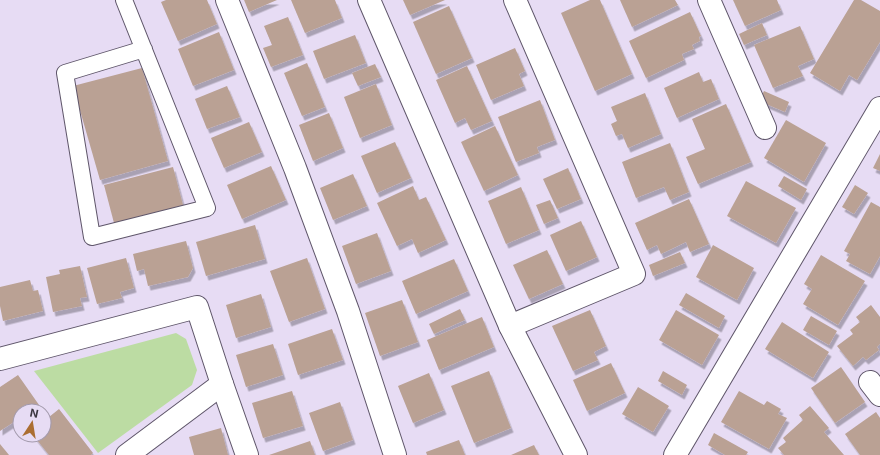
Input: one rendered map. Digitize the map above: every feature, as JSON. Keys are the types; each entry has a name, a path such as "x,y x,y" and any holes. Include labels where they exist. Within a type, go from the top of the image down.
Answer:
{"street":[{"path":"227,0 295,168 348,311 395,455"},
{"path":"369,0 510,326 576,455"},
{"path":"510,326 634,274 515,0"},
{"path":"709,0 765,128"},
{"path":"675,455 880,108"},
{"path":"0,359 197,307 247,455"},
{"path":"127,455 222,384"}],"lane":[{"path":"124,0 144,49 207,208 92,237 65,74 144,49"}],"green space":[{"path":"176,333 186,339 197,370 192,385 98,453 34,371"}],"building":[{"path":"166,0 207,0 217,24 178,41 161,2"},
{"path":"244,0 277,0 249,12"},
{"path":"291,0 335,0 342,18 305,33"},
{"path":"403,0 445,0 410,15"},
{"path":"590,0 600,0 632,74 595,91 561,13"},
{"path":"620,0 675,0 678,5 632,27"},
{"path":"733,0 777,0 781,10 745,26"},
{"path":"854,0 861,0 880,11 880,42 857,80 849,75 840,91 810,73"},
{"path":"449,6 472,58 436,74 413,22"},
{"path":"690,12 701,36 699,37 700,41 692,45 694,49 682,54 684,60 646,78 629,41"},
{"path":"288,17 303,55 271,67 263,48 272,45 264,26"},
{"path":"762,23 767,35 744,45 739,34"},
{"path":"800,26 814,59 798,66 803,76 773,88 754,45"},
{"path":"219,32 234,70 193,86 178,49"},
{"path":"355,35 366,63 324,79 313,51"},
{"path":"515,48 525,71 519,74 524,86 491,100 476,65"},
{"path":"307,63 325,107 302,116 284,73"},
{"path":"375,64 381,77 358,86 352,73"},
{"path":"467,66 492,121 471,130 465,118 455,123 436,80"},
{"path":"142,68 168,161 100,180 73,86"},
{"path":"699,72 703,82 711,79 719,99 677,118 664,88"},
{"path":"376,84 392,125 360,138 344,97"},
{"path":"227,86 240,117 207,129 195,99"},
{"path":"764,91 789,102 785,112 759,101"},
{"path":"645,93 661,134 628,148 622,134 616,136 611,124 617,121 611,107"},
{"path":"540,100 555,140 537,147 539,153 516,162 498,117"},
{"path":"726,104 751,162 698,184 686,157 705,149 692,119"},
{"path":"329,113 343,148 313,161 299,125"},
{"path":"786,120 826,143 804,182 764,158"},
{"path":"249,122 262,152 224,168 211,138"},
{"path":"495,126 518,175 484,191 461,142"},
{"path":"395,142 411,178 377,193 361,156"},
{"path":"670,143 689,192 670,200 664,187 636,198 622,162"},
{"path":"880,154 880,171 873,168"},
{"path":"271,166 286,200 242,219 227,185"},
{"path":"173,167 183,205 114,223 104,185"},
{"path":"568,168 581,199 557,209 543,179"},
{"path":"353,174 367,206 333,220 320,188"},
{"path":"784,176 807,189 801,200 778,186"},
{"path":"746,181 796,208 776,243 727,216"},
{"path":"855,185 868,193 854,214 842,207"},
{"path":"413,186 419,200 426,197 446,240 418,253 412,239 397,246 377,203"},
{"path":"521,187 539,230 506,244 488,201"},
{"path":"689,199 709,244 690,252 686,242 661,254 657,245 647,250 635,223"},
{"path":"550,200 558,218 544,224 536,205"},
{"path":"871,202 880,207 880,256 870,274 846,261 850,254 844,251"},
{"path":"581,221 597,257 566,271 550,235"},
{"path":"255,225 265,259 206,276 196,242"},
{"path":"377,233 391,271 356,284 342,246"},
{"path":"186,241 193,268 188,277 148,286 144,269 137,271 133,254"},
{"path":"713,245 754,268 737,300 696,277"},
{"path":"547,250 563,284 529,299 513,265"},
{"path":"680,252 685,263 653,276 649,265"},
{"path":"821,255 865,281 838,325 803,304 812,289 804,284"},
{"path":"126,258 134,288 120,292 122,298 97,304 87,268"},
{"path":"307,258 325,309 289,322 270,271"},
{"path":"454,259 468,291 416,314 402,281"},
{"path":"80,266 87,297 80,298 82,306 53,312 46,277 60,274 59,270"},
{"path":"30,280 33,291 38,290 43,311 3,321 0,306 0,287"},
{"path":"686,293 725,316 719,328 679,305"},
{"path":"261,294 271,327 236,338 226,305"},
{"path":"402,300 418,342 380,356 365,313"},
{"path":"871,305 880,317 880,344 877,347 879,350 866,360 863,357 853,366 837,346 853,334 850,330 860,322 856,317"},
{"path":"460,309 465,320 434,334 429,324"},
{"path":"590,310 606,346 594,352 598,360 573,371 552,326"},
{"path":"676,310 719,335 702,365 659,340"},
{"path":"811,316 837,331 829,345 803,330"},
{"path":"482,317 494,347 439,370 427,340"},
{"path":"782,322 829,352 813,378 765,349"},
{"path":"332,329 343,360 298,375 288,344"},
{"path":"273,344 283,375 246,387 236,355"},
{"path":"611,363 625,393 587,411 573,380"},
{"path":"841,367 865,402 835,423 811,388"},
{"path":"489,371 511,428 474,443 451,386"},
{"path":"663,371 687,385 682,395 658,381"},
{"path":"429,373 444,410 413,423 398,386"},
{"path":"18,375 38,403 12,403 12,423 0,431 0,387"},
{"path":"638,387 669,406 653,432 622,414"},
{"path":"292,391 303,426 263,438 252,403"},
{"path":"739,391 764,405 767,401 781,409 778,414 787,418 769,449 721,422"},
{"path":"340,402 353,440 323,451 309,413"},
{"path":"810,406 829,428 824,432 844,455 784,455 778,448 786,442 783,438 803,420 799,415"},
{"path":"59,409 93,453 91,455 49,455 39,443 52,443 52,415"},
{"path":"876,412 880,418 880,455 860,455 845,434"},
{"path":"221,428 228,455 194,455 189,437"},
{"path":"714,433 748,452 746,455 725,455 708,445"},
{"path":"459,440 465,455 427,455 426,452"},
{"path":"310,441 315,455 269,455"},
{"path":"0,444 9,455 0,455"},
{"path":"534,445 539,455 511,455"}]}
